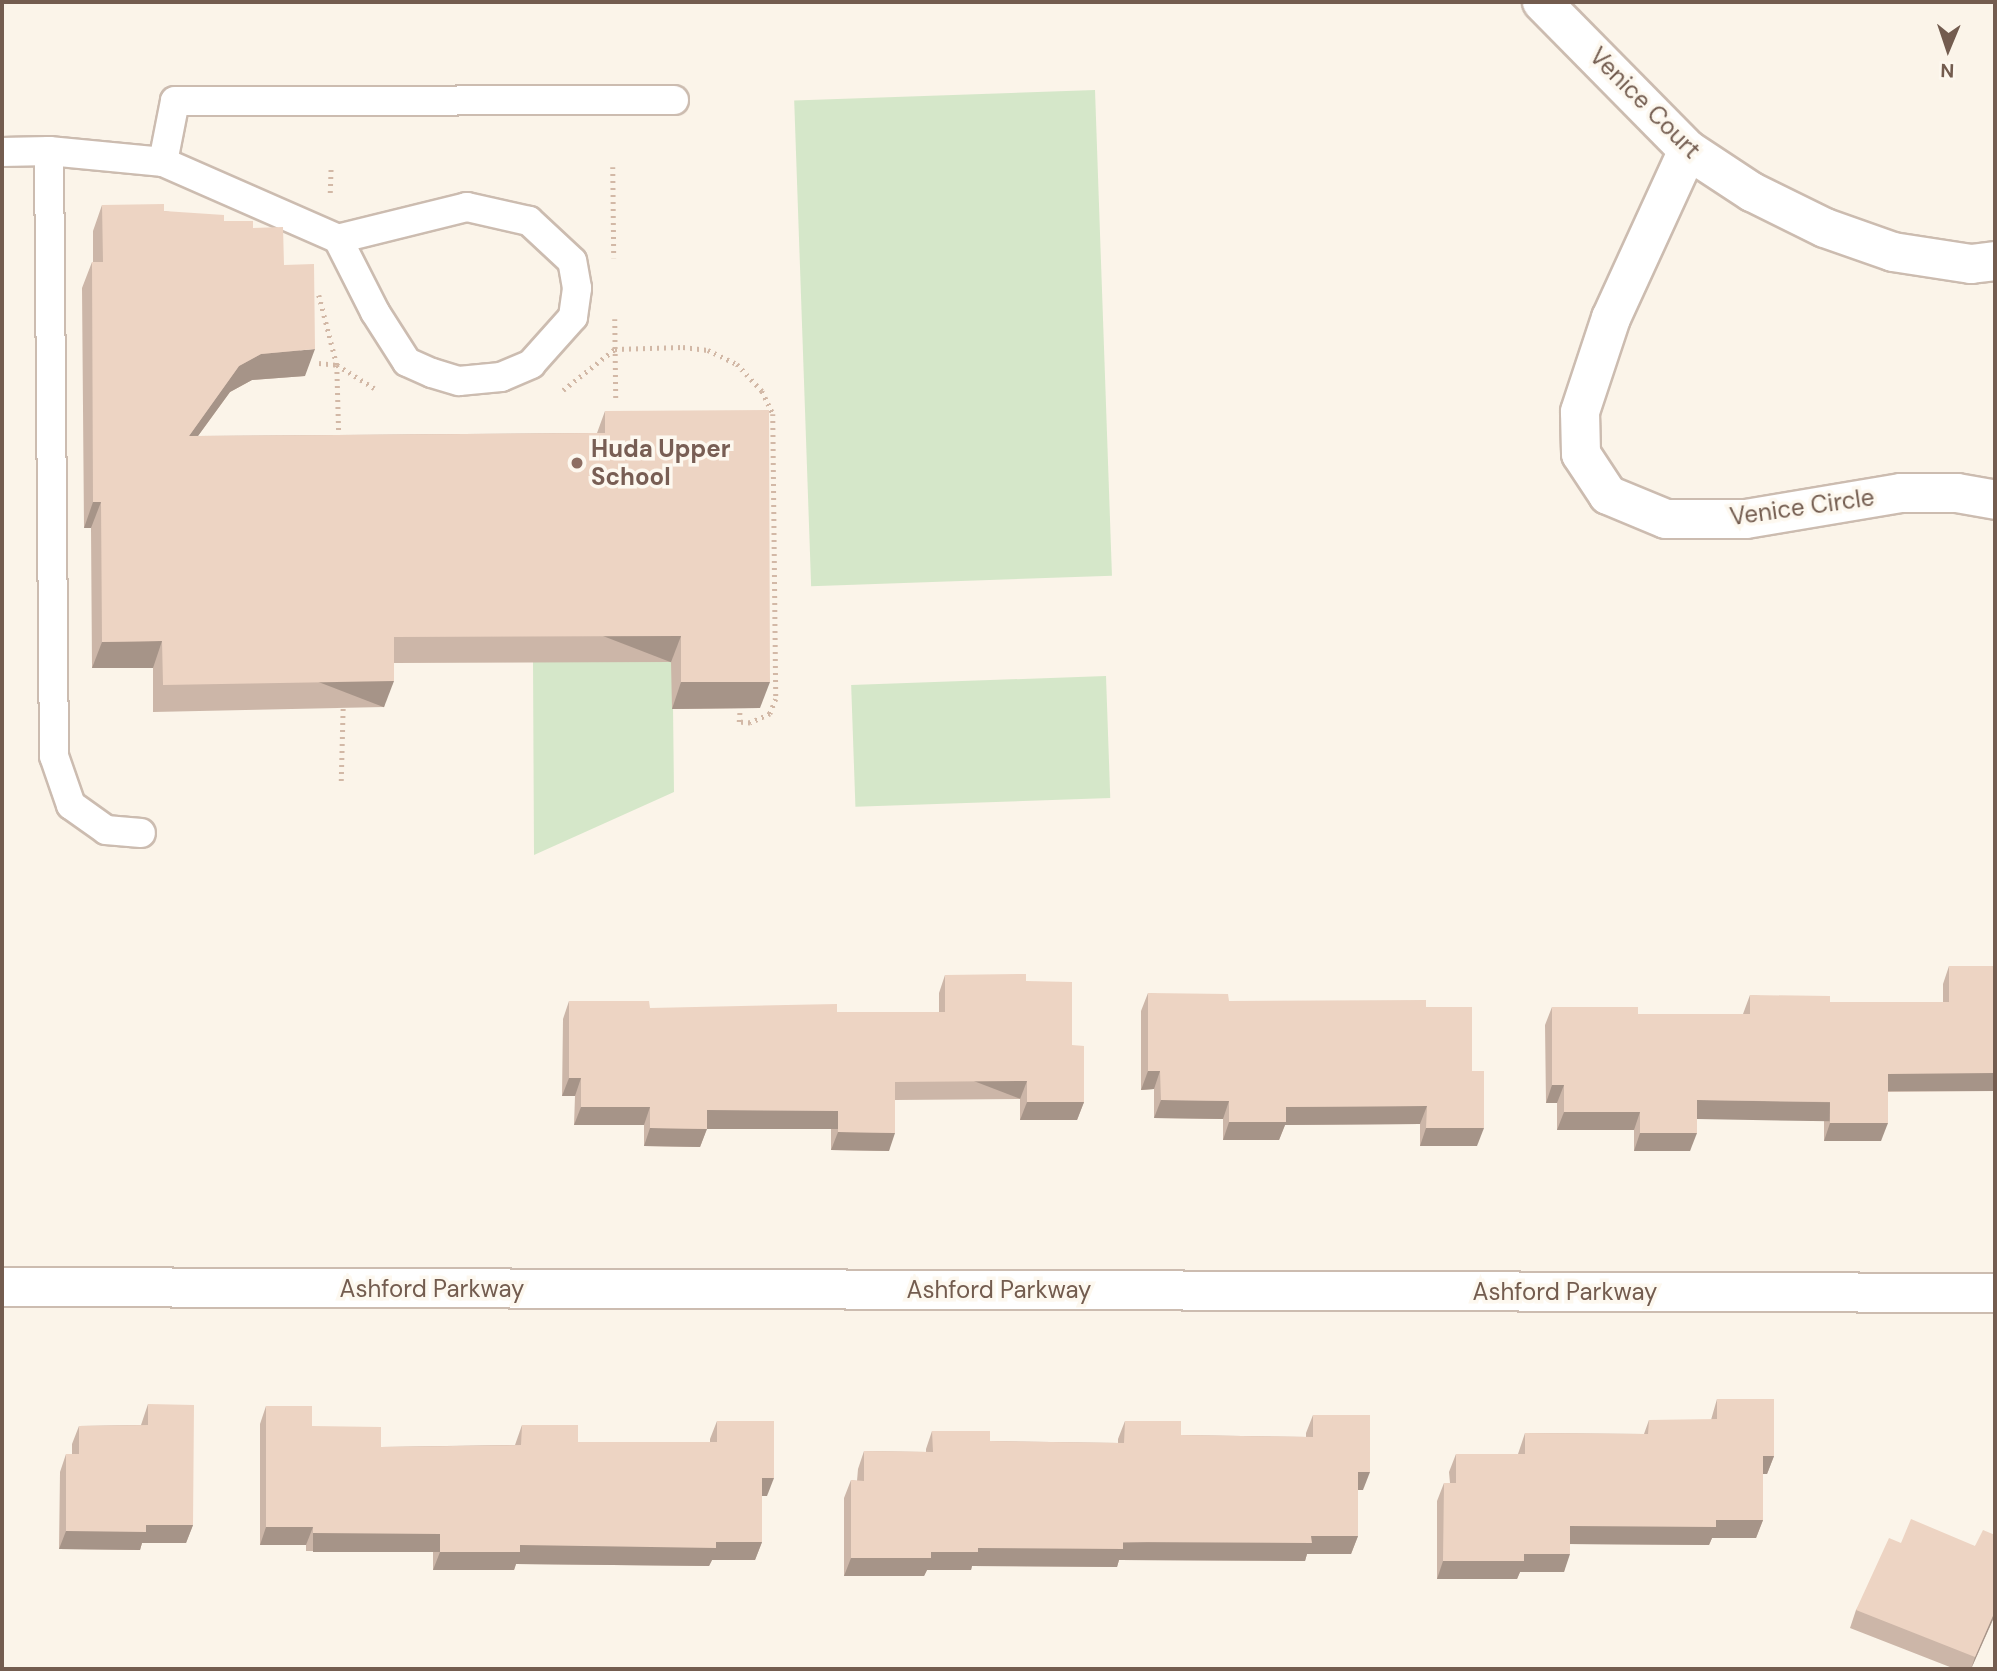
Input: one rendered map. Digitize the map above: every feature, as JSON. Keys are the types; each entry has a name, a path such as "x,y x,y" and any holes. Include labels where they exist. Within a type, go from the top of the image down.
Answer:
{"street":[{"name":"Venice Court","path":"1542,2 1688,150 1752,192 1825,229 1893,252 1971,264 1995,261"},
{"name":"Venice Circle","path":"1688,150 1611,318 1580,412 1581,454 1608,495 1666,519 1746,519 1901,493 1957,493 1995,500"},
{"name":"Ashford Parkway","path":"2,1287 1995,1293"}],"lane":[{"path":"163,162 174,101 674,100"},
{"path":"49,151 54,756 72,805 106,830 141,833"},
{"path":"2,152 49,151 163,162 338,239 467,207 529,221 572,261 576,288 573,317 531,364 501,377 459,381 432,373 407,362 375,312 338,239"}],"path":[{"path":"558,392 571,387 615,349 682,347 708,350 737,364 762,391 773,414 776,699 771,714 750,723 739,722 740,709"},
{"path":"319,363 337,365 383,393"},
{"path":"337,365 338,437 348,436"},
{"path":"767,523 774,524"},
{"path":"341,781 343,694"}],"green space":[{"path":"1095,90 1112,576 811,586 794,101"},
{"path":"671,532 674,792 534,855 533,662 600,662"},
{"path":"1106,676 1110,798 855,807 851,685"}],"building":[{"path":"164,204 164,211 224,215 224,221 253,221 253,228 283,227 284,265 314,264 315,349 261,354 239,366 189,436 605,433 605,411 769,410 770,682 681,682 681,636 394,637 394,681 163,685 162,641 102,642 101,502 93,502 92,262 103,262 102,205"},
{"path":"1949,966 1995,966 1995,1073 1888,1074 1888,1123 1830,1123 1830,1102 1697,1100 1697,1133 1640,1133 1640,1112 1564,1112 1564,1085 1552,1085 1552,1007 1638,1007 1638,1014 1750,1014 1750,995 1830,996 1830,1002 1949,1002"},
{"path":"1026,974 1026,981 1072,982 1072,1045 1084,1046 1084,1102 1027,1102 1027,1081 895,1082 895,1133 838,1132 838,1111 707,1110 707,1129 650,1128 650,1107 581,1107 581,1078 569,1078 569,1001 649,1001 650,1008 837,1004 837,1012 945,1012 945,975"},
{"path":"1148,993 1228,994 1229,1001 1426,1000 1426,1007 1472,1007 1472,1071 1484,1071 1484,1128 1426,1128 1427,1106 1286,1107 1286,1122 1229,1122 1229,1101 1161,1100 1160,1071 1148,1071"},
{"path":"1717,1399 1774,1399 1774,1456 1763,1456 1763,1520 1716,1520 1716,1527 1570,1526 1570,1554 1524,1554 1524,1561 1443,1561 1444,1483 1456,1483 1456,1454 1525,1454 1525,1433 1648,1434 1649,1420 1717,1419"},
{"path":"148,1404 194,1405 193,1525 146,1525 146,1532 66,1531 66,1454 79,1454 79,1426 148,1425"},
{"path":"266,1406 312,1406 312,1426 381,1427 381,1447 521,1445 522,1425 578,1425 578,1442 717,1442 717,1421 774,1421 774,1478 762,1478 762,1542 716,1542 716,1548 520,1545 520,1552 440,1552 440,1534 313,1533 313,1527 266,1527"},
{"path":"1313,1415 1370,1415 1370,1472 1358,1472 1358,1536 1311,1536 1312,1543 1123,1542 1123,1549 978,1548 978,1552 931,1552 931,1558 851,1558 851,1480 864,1481 864,1451 933,1452 932,1431 990,1431 990,1441 1124,1443 1125,1421 1181,1421 1181,1435 1313,1437"},
{"path":"1911,1519 1975,1546 1983,1530 1995,1535 1995,1611 1975,1657 1856,1610 1889,1538 1901,1543"}],"place":[{"name":"Huda Upper School","path":"577,463"}]}
